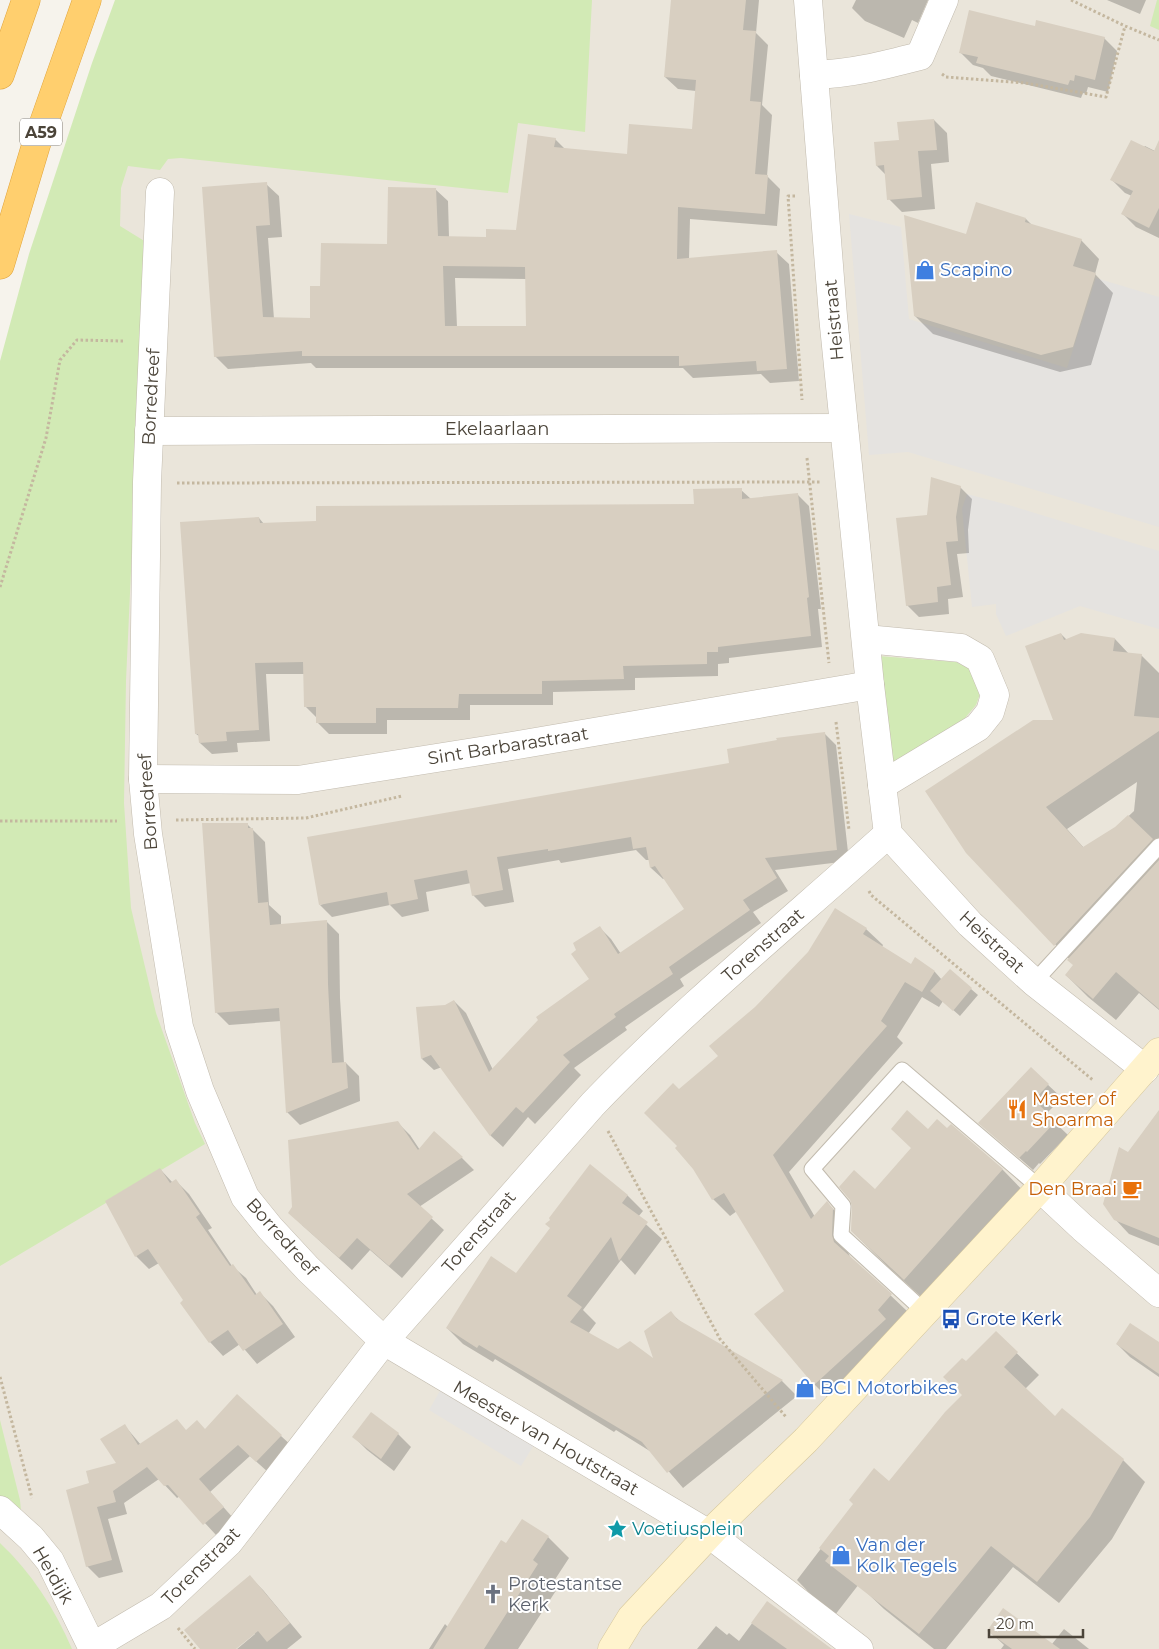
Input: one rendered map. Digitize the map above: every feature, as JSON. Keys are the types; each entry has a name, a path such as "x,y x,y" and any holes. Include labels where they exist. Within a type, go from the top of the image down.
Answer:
{"highway":[{"path":"0,74 26,0"},
{"name":"A59","path":"0,266 36,145 87,0"}],"main road":[{"path":"612,1649 632,1618 709,1534 806,1440 1040,1188 1152,1060"}],"street":[{"name":"Heistraat","path":"808,0 844,428 851,480 870,685 888,834 970,924 1034,982 1152,1060"},
{"path":"814,75 830,75 885,65 920,56 944,0"},
{"name":"Borredreef","path":"160,192 147,482 144,780 147,820 179,1027 200,1091 245,1197 270,1228 308,1269 384,1341"},
{"name":"Ekelaarlaan","path":"149,430 844,428"},
{"path":"866,639 961,648 980,659 995,695 990,712 978,727 882,785"},
{"name":"Sint Barbarastraat","path":"144,780 228,778 298,780 532,743 870,685"},
{"name":"Torenstraat","path":"93,1648 161,1606 229,1542 384,1341 623,1072 725,978 888,834"},
{"path":"1040,1188 1083,1228 1159,1292"},
{"name":"Meester van Houtstraat","path":"384,1341 709,1534 859,1649"},
{"name":"Heidijk","path":"0,1510 31,1538 50,1561 93,1648"}],"lane":[{"path":"1034,982 1159,846"},
{"path":"925,1312 841,1235 843,1206 812,1169 902,1070 1040,1188"}],"path":[{"path":"1071,0 1159,40"},
{"path":"920,56 946,77 1024,82 1106,97 1125,26"},
{"path":"0,587 46,438 60,360 77,340 154,341"},
{"path":"147,482 810,483 851,480"},
{"path":"0,821 147,820"},
{"path":"593,1104 720,1339 806,1440"},
{"path":"0,1377 33,1500 31,1538"}],"shaded area":[{"path":"185,0 1159,0 1159,1649 0,1649 0,1176 98,209"},
{"path":"849,214 901,227 909,319 1067,368 1096,278 1159,297 1159,527 908,452 869,455"},
{"path":"967,494 1159,551 1159,629 1080,606 1006,636 996,614 996,604 972,607 962,509"},
{"path":"441,1389 534,1445 521,1466 429,1410"}],"green space":[{"path":"115,0 592,0 585,132 518,123 508,193 181,158 168,159 160,170 128,166 121,188 120,226 146,242 126,681 124,803 131,908 156,1013 195,1123 205,1144 0,1266 0,361 29,254 92,63"},
{"path":"1157,0 1159,0 1159,30 1150,26"},
{"path":"878,656 956,662 970,669 980,694 976,705 965,718 889,766"},
{"path":"0,1420 20,1500 21,1511 0,1499"},
{"path":"0,1543 22,1566 41,1592 58,1620 72,1649 0,1649"}],"building":[{"path":"671,0 746,0 743,30 756,31 750,101 761,102 755,174 768,175 765,214 678,207 677,259 777,250 787,369 757,371 756,361 679,366 679,356 302,356 302,351 214,357 202,187 267,182 270,225 256,226 263,317 310,318 310,286 320,286 321,243 387,244 388,187 436,188 438,236 486,237 486,229 516,230 528,134 556,138 554,147 627,154 629,124 692,129 696,80 664,77","holes":["443,266 525,267 526,326 445,326"]},
{"path":"969,10 1035,26 1036,20 1105,37 1095,80 1075,75 1074,81 1070,80 1068,85 976,63 978,57 959,53"},
{"path":"934,119 937,150 918,151 922,197 887,200 884,165 876,166 874,142 899,140 897,122"},
{"path":"1131,140 1154,151 1159,140 1159,208 1149,228 1121,214 1133,191 1110,180"},
{"path":"976,202 1026,218 1025,222 1082,239 1073,266 1096,273 1073,347 1041,355 914,316 904,215 966,234"},
{"path":"931,477 961,486 956,517 958,541 946,542 951,585 937,587 938,602 906,606 896,518 927,515"},
{"path":"742,488 742,499 798,493 809,597 807,598 811,636 718,647 718,652 707,652 707,664 623,666 624,679 542,681 542,694 459,694 458,708 376,708 376,723 316,723 316,707 304,707 303,662 255,663 259,730 226,732 227,741 199,743 198,734 195,734 180,522 259,517 260,523 316,521 316,506 694,504 693,489"},
{"path":"1061,633 1064,640 1081,633 1115,638 1113,651 1142,654 1134,716 1159,718 1159,731 1046,807 1083,847 1115,827 1128,815 1153,839 1054,946 966,853 925,791 1033,720 1053,720 1025,646"},
{"path":"825,732 837,850 765,858 777,878 743,900 750,910 669,967 673,974 614,1014 616,1017 563,1055 570,1062 523,1113 516,1107 490,1136 431,1055 421,1059 416,1007 445,1005 454,1000 489,1072 538,1020 536,1017 589,979 571,954 576,950 573,943 600,926 618,954 684,909 655,866 650,868 646,847 633,849 631,837 548,851 548,849 497,857 503,890 472,896 467,870 414,880 418,899 389,905 387,892 319,905 307,837 729,763 727,749 777,740 776,738"},
{"path":"202,823 248,823 248,828 253,828 258,903 268,902 270,925 327,920 332,1063 346,1062 348,1088 286,1113 279,1008 215,1013"},
{"path":"1159,860 1159,1009 1116,972 1093,999 1065,975 1073,965 1067,960"},
{"path":"835,908 867,928 863,934 911,964 915,957 935,971 922,992 905,982 881,1021 887,1026 773,1155 811,1219 827,1201 833,1209 832,1235 834,1242 892,1294 878,1310 886,1319 814,1385 754,1314 784,1291 724,1193 712,1200 693,1169 675,1148 677,1146 644,1113 673,1083 679,1089 718,1056 709,1046 755,1007 808,952"},
{"path":"950,969 972,988 953,1011 930,991"},
{"name":"Master of Shoarma","path":"1031,1067 1049,1084 1034,1100 1056,1121 1019,1158 978,1123"},
{"path":"907,1110 928,1129 937,1119 947,1128 951,1124 1003,1169 904,1280 851,1231 852,1206 850,1200 839,1187 854,1170 875,1189 911,1148 891,1129"},
{"path":"1159,1110 1159,1238 1114,1220 1103,1204 1119,1147 1128,1152"},
{"path":"398,1121 418,1150 434,1131 463,1157 407,1194 433,1217 389,1266 357,1238 339,1258 288,1213 292,1207 288,1140"},
{"path":"590,1164 628,1195 622,1203 648,1222 619,1261 611,1237 567,1296 582,1307 570,1322 618,1349 630,1341 653,1358 644,1331 671,1311 677,1319 783,1380 667,1473 642,1442 479,1345 477,1348 446,1328 491,1256 516,1273 550,1228 545,1224 550,1220 549,1218"},
{"path":"160,1168 170,1183 176,1179 200,1214 196,1217 230,1266 233,1264 255,1295 260,1291 283,1324 243,1351 228,1330 209,1343 180,1303 183,1300 148,1249 135,1257 105,1201"},
{"path":"1130,1323 1159,1342 1159,1374 1116,1344"},
{"path":"996,1331 1018,1352 1004,1367 1055,1416 1062,1408 1124,1459 1090,1517 1037,1582 991,1546 919,1634 825,1561 829,1556 819,1548 853,1504 849,1500 874,1468 889,1481 945,1412 962,1395 943,1377 962,1358 966,1361"},
{"path":"237,1394 282,1435 256,1462 238,1445 199,1479 224,1507 203,1525 168,1485 164,1486 147,1467 113,1491 116,1502 97,1507 112,1560 86,1567 66,1490 89,1483 86,1471 116,1463 100,1439 125,1424 138,1445 177,1419 186,1430 197,1420 205,1429"},
{"path":"371,1412 399,1433 381,1459 352,1437"},
{"name":"Protestantse Kerk","path":"522,1519 549,1536 533,1560 538,1564 484,1649 433,1649 501,1540 506,1543"},
{"path":"250,1575 290,1623 267,1642 258,1631 236,1649 200,1649 184,1630"},
{"path":"767,1601 832,1649 787,1649 751,1623"},
{"path":"1003,1608 1060,1649 1012,1649 987,1631"}],"place":[{"name":"Scapino","path":"925,270"},
{"name":"Master of Shoarma","path":"1017,1109"},
{"name":"Den Braai","path":"1132,1189"},
{"name":"Grote Kerk","path":"951,1319"},
{"name":"BCI Motorbikes","path":"805,1388"},
{"name":"Voetiusplein","path":"617,1529"},
{"name":"Van der Kolk Tegels","path":"841,1555"},
{"name":"Protestantse Kerk","path":"493,1594"}]}
